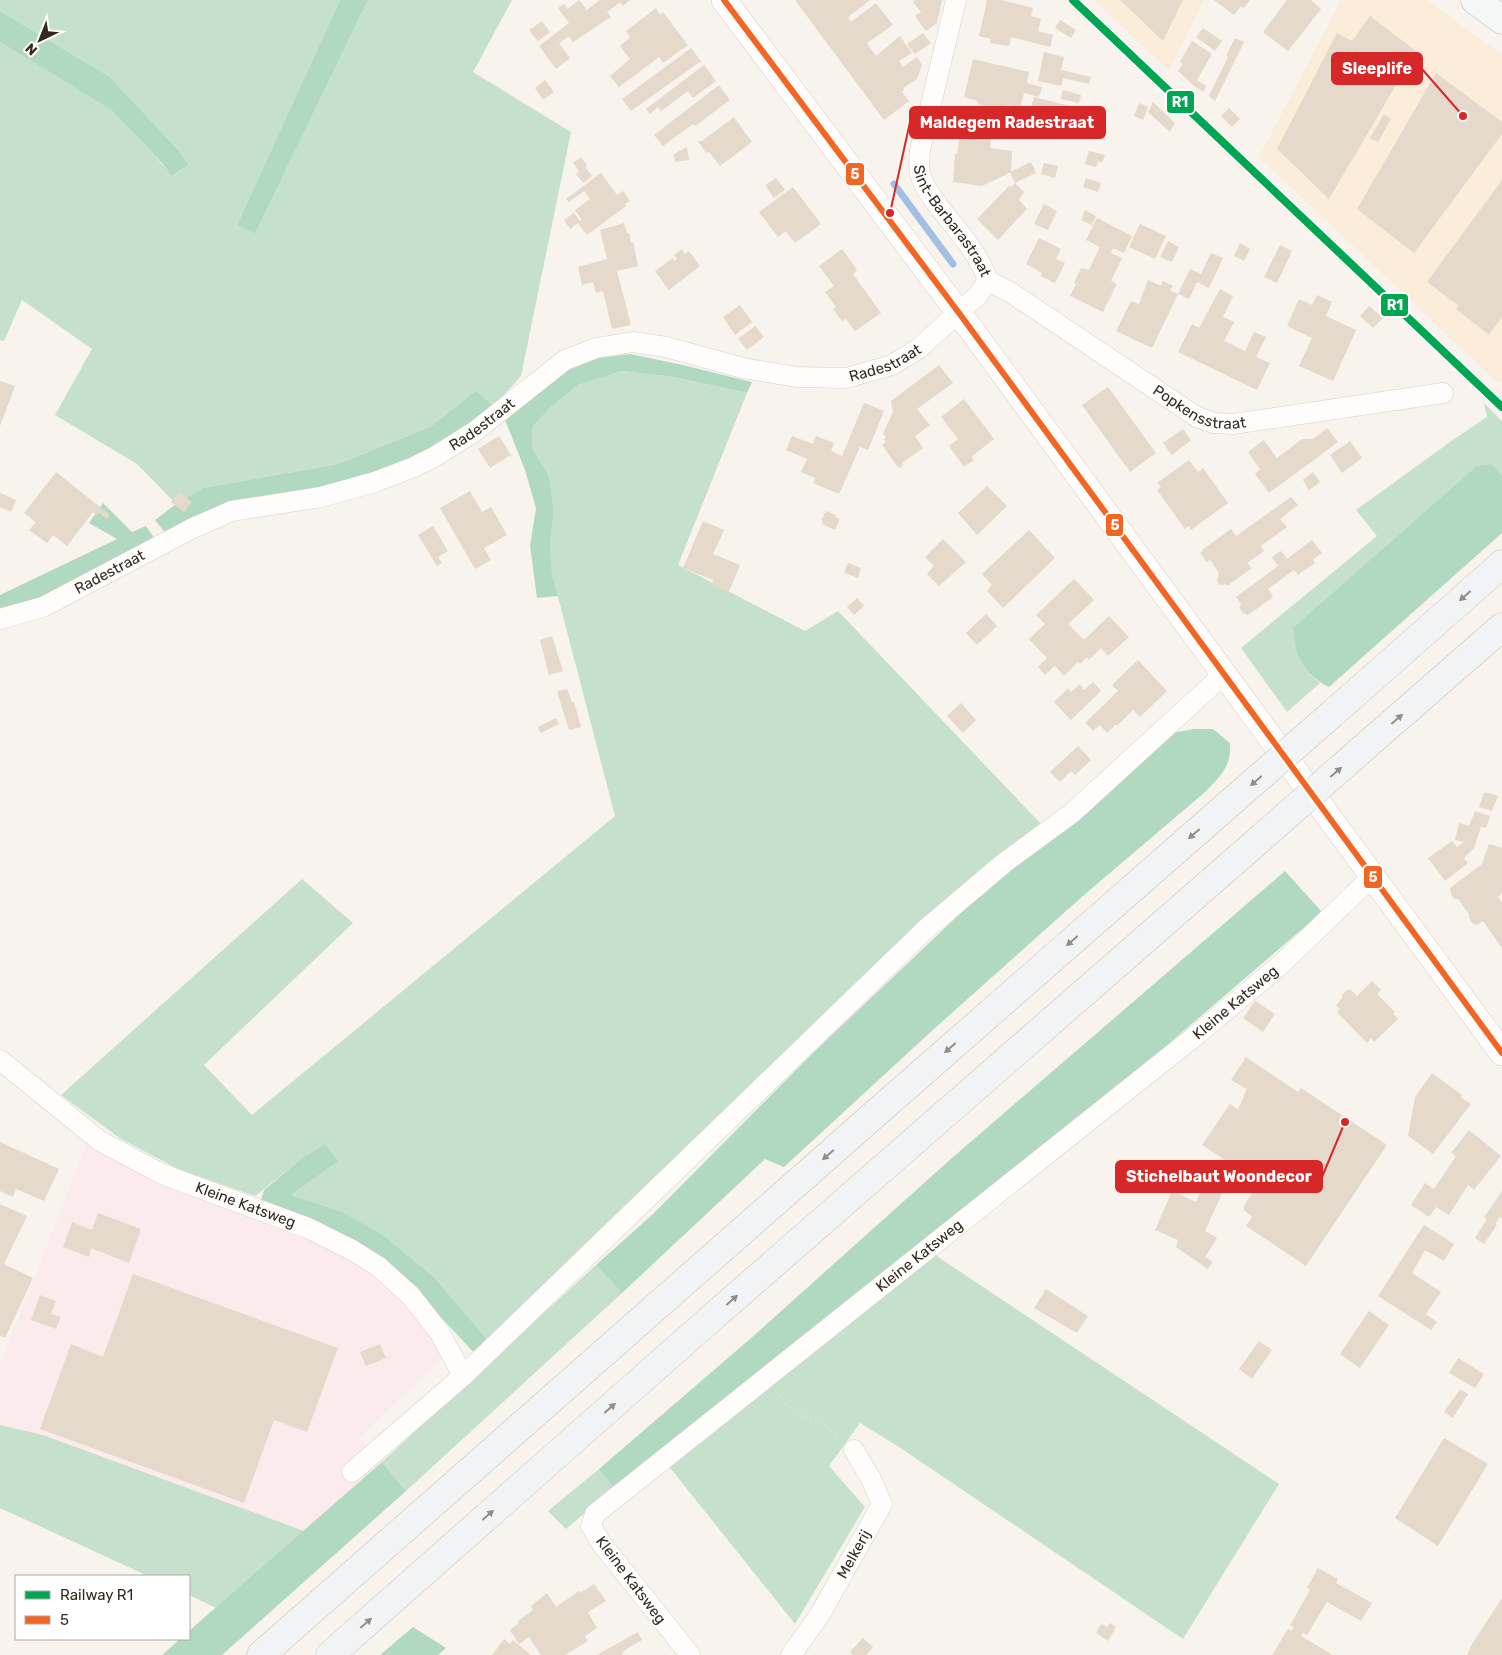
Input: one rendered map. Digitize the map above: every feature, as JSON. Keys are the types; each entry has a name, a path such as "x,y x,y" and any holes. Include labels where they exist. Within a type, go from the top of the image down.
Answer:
{"highway":[{"path":"261,1655 1502,564"},
{"path":"330,1655 699,1328 1502,627"}],"main road":[{"path":"1475,0 1502,20"}],"street":[{"path":"724,0 959,313 1502,1053"},
{"name":"Sint-Barbarastraat","path":"956,0 920,150 919,165 921,178 929,193 968,245 984,270 988,281 978,295 959,313"},
{"name":"Popkensstraat","path":"988,281 1010,292 1197,417 1214,423 1233,424 1443,393"},
{"name":"Radestraat","path":"0,620 43,607 193,528 232,511 321,497 375,482 414,467 474,432 565,360 596,348 633,342 666,347 752,369 796,377 846,378 892,365 918,349 959,313"},
{"path":"352,1472 463,1376 926,930 1004,863 1072,813 1223,674"},
{"name":"Kleine Katsweg","path":"690,1655 601,1543 591,1526 595,1514 1194,1037 1279,966 1372,877"},
{"name":"Kleine Katsweg","path":"0,1060 100,1141 162,1174 308,1228 352,1250 379,1267 412,1296 440,1333 463,1376"},
{"name":"Melkerij","path":"791,1655 818,1616 882,1504 854,1450"}],"path":[{"path":"769,1375 780,1395 797,1414 821,1422 854,1450"}],"shaded area":[{"path":"1094,0 1204,0 1169,71"},
{"path":"1341,0 1427,0 1502,55 1502,382 1498,383 1259,157"},
{"path":"86,1146 188,1194 313,1242 353,1260 405,1302 433,1336 442,1358 359,1438 382,1462 304,1531 43,1435 0,1425 0,1365"}],"green space":[{"path":"0,0 340,0 237,225 255,234 368,0 512,0 473,72 571,132 521,376 494,406 476,392 430,427 338,464 203,488 176,504 137,464 55,415 92,349 22,300 4,341 0,340 0,42 113,110 173,176 189,165 180,152 110,77 0,11"},
{"path":"340,0 368,0 255,234 237,225"},
{"path":"0,11 110,77 180,152 189,165 172,176 112,110 0,42"},
{"path":"630,354 752,382 747,393 673,377 622,371 578,385 550,408 532,427 532,447 549,476 554,512 550,541 552,574 558,596 537,598 530,546 536,508 525,470 505,420 565,371 599,358"},
{"path":"622,371 673,377 747,393 678,565 805,631 838,611 1043,826 490,1343 435,1278 340,1211 290,1195 337,1161 296,1163 255,1196 180,1170 121,1139 61,1095 302,879 353,923 204,1065 252,1115 615,816 552,574 550,541 554,512 549,476 532,447 532,427 550,408 578,385"},
{"path":"476,391 494,406 468,428 413,461 166,534 155,520 176,504 203,488 338,464 430,427"},
{"path":"1484,403 1502,421 1502,476 1492,464 1309,673 1320,683 1287,712 1241,648 1377,536 1356,510 1487,417"},
{"path":"1492,464 1502,476 1502,533 1329,687 1314,677 1299,658 1293,628 1477,466"},
{"path":"103,503 132,532 146,526 156,541 69,589 0,614 0,595 117,539 89,523"},
{"path":"1194,729 1213,729 1230,743 1229,758 1224,771 1204,793 1084,895 935,1028 784,1167 765,1159 622,1293 596,1265 653,1214 814,1052 1004,872 1166,734"},
{"path":"1285,871 1322,912 1166,1046 614,1488 599,1469 750,1339 952,1158"},
{"path":"325,1144 338,1161 291,1195 340,1211 381,1234 435,1278 490,1343 476,1355 398,1271 260,1204 264,1190 296,1163"},
{"path":"935,1255 1279,1484 1183,1639 899,1447 860,1423 829,1466 865,1507 795,1624 667,1464"},
{"path":"596,1265 622,1293 406,1491 382,1462"},
{"path":"0,1425 43,1435 304,1531 216,1608 190,1595 190,1575 146,1575 0,1508"},
{"path":"382,1462 406,1491 222,1655 162,1655 179,1640 190,1640 190,1630"},
{"path":"599,1469 614,1488 566,1529 548,1511"},
{"path":"413,1627 446,1648 438,1655 380,1655"}],"building":[{"path":"579,0 587,10 600,0 630,0 623,6 620,2 607,12 611,17 573,42 569,36 559,43 570,58 556,69 539,46 569,23 558,8 564,4 568,9"},
{"path":"795,0 870,0 848,17 851,22 876,3 893,25 867,43 876,56 900,36 912,53 899,61 903,67 917,57 922,65 917,79 903,88 902,92 909,101 884,120"},
{"path":"915,0 942,0 937,23 926,31 915,16 921,12 913,2"},
{"path":"987,0 1002,0 1033,8 1031,16 1041,19 1038,31 1053,35 1050,47 1011,37 1009,46 990,43 991,39 979,36"},
{"path":"1120,0 1183,0 1163,41"},
{"path":"1214,0 1250,0 1244,8 1241,6 1234,15"},
{"path":"1287,0 1311,0 1321,9 1288,51 1263,32"},
{"path":"656,8 660,15 663,12 688,45 663,63 659,57 619,87 610,76 630,59 620,46 630,37 626,31"},
{"path":"1370,16 1416,51 1329,199 1277,149 1337,33 1352,41"},
{"path":"1060,20 1076,30 1071,38 1055,28"},
{"path":"542,21 550,32 538,41 529,30"},
{"path":"1203,28 1222,41 1215,51 1196,37"},
{"path":"923,33 931,43 915,54 907,44"},
{"path":"1235,38 1244,42 1215,101 1209,96"},
{"path":"1192,41 1212,54 1197,80 1206,86 1203,92 1178,71 1183,64 1180,62"},
{"path":"691,48 701,61 631,111 622,99"},
{"path":"1044,52 1064,57 1061,70 1091,77 1089,84 1063,78 1061,86 1038,81"},
{"path":"973,59 1029,72 1027,83 1042,87 1039,97 1024,93 1020,108 1007,105 1006,111 978,104 978,101 964,97"},
{"path":"704,65 716,81 693,98 688,91 661,111 658,107 650,114 646,109"},
{"path":"1436,73 1502,122 1502,134 1414,253 1357,209"},
{"path":"545,80 554,92 543,100 535,88"},
{"path":"719,85 730,100 695,126 693,124 663,146 654,135"},
{"path":"1063,90 1081,95 1079,103 1061,99"},
{"path":"1034,97 1070,106 1061,135 1026,127"},
{"path":"1153,102 1175,123 1170,132 1148,112"},
{"path":"1139,103 1148,107 1143,120 1134,116"},
{"path":"1229,108 1240,119 1232,127 1221,116"},
{"path":"1384,114 1391,119 1378,142 1370,138"},
{"path":"734,117 752,142 720,166 709,152 706,153 698,141 702,141"},
{"path":"961,128 992,133 990,148 1012,151 1011,172 982,186 953,182 955,154 957,154"},
{"path":"687,147 689,160 675,162 674,154"},
{"path":"1089,151 1105,155 1102,163 1098,161 1096,167 1085,164"},
{"path":"581,157 587,165 585,167 592,176 583,183 576,174 579,171 573,163"},
{"path":"1031,162 1036,173 1015,183 1010,172"},
{"path":"1044,163 1058,166 1055,178 1041,174"},
{"path":"601,173 617,195 623,191 630,201 587,235 578,223 570,229 564,220 574,213 580,221 582,220 575,210 590,199 584,191 569,202 566,199"},
{"path":"776,178 785,190 774,198 765,185"},
{"path":"1086,178 1101,183 1098,192 1083,187"},
{"path":"1502,180 1502,317 1489,335 1456,309 1459,306 1427,282"},
{"path":"1015,183 1024,192 1019,200 1027,209 998,240 977,219 1009,186 1011,187"},
{"path":"793,187 821,224 795,243 786,231 778,237 759,212"},
{"path":"1044,204 1057,211 1048,230 1034,224"},
{"path":"1085,210 1096,216 1092,225 1081,220"},
{"path":"1097,218 1132,236 1124,253 1113,248 1111,253 1122,258 1111,281 1117,284 1103,312 1070,296 1081,268 1089,270 1100,247 1086,240"},
{"path":"624,223 631,243 633,242 638,266 617,271 631,325 612,329 603,291 596,293 593,282 582,285 578,267 607,259 600,230"},
{"path":"1140,224 1166,236 1155,259 1129,247"},
{"path":"1039,238 1061,249 1056,259 1065,263 1055,283 1041,276 1042,273 1026,264"},
{"path":"1168,241 1179,247 1172,262 1160,257"},
{"path":"1240,243 1250,249 1244,261 1234,256"},
{"path":"1280,245 1292,251 1277,283 1264,277"},
{"path":"682,249 685,254 689,251 700,266 669,290 655,271 673,258 674,261 677,259 674,255"},
{"path":"842,249 857,270 853,274 881,313 855,331 846,319 842,321 833,309 836,307 825,292 834,286 819,266"},
{"path":"1211,253 1223,258 1209,288 1197,282 1189,299 1178,294 1190,269 1201,274"},
{"path":"1148,280 1161,286 1163,281 1173,286 1170,290 1178,294 1152,348 1116,331 1131,301 1139,304"},
{"path":"1220,289 1233,296 1223,317 1234,322 1224,341 1245,351 1254,332 1266,337 1256,357 1270,363 1257,390 1178,352 1192,324 1199,328"},
{"path":"1317,295 1332,302 1326,316 1356,330 1333,381 1299,366 1312,338 1287,326 1299,299 1312,305"},
{"path":"740,305 752,322 735,335 723,317"},
{"path":"1369,306 1383,318 1373,328 1360,316"},
{"path":"755,326 764,337 747,350 738,339"},
{"path":"939,365 953,383 917,409 930,425 915,436 923,448 902,463 903,465 900,468 882,445 886,442 884,439 886,437 883,434 893,412 891,401"},
{"path":"0,381 15,386 0,426"},
{"path":"1108,387 1156,453 1130,472 1082,405"},
{"path":"964,399 994,439 971,457 974,460 964,467 949,446 958,439 941,417"},
{"path":"864,403 884,411 868,450 860,447 839,494 813,483 815,478 801,472 807,459 786,450 792,436 813,444 816,436 834,443 831,451 842,456"},
{"path":"1327,428 1338,442 1269,493 1255,474 1260,469 1248,452 1264,440 1277,458 1302,439 1313,439"},
{"path":"1183,429 1191,440 1172,455 1163,443"},
{"path":"499,436 511,455 490,468 478,449"},
{"path":"1350,441 1362,458 1342,473 1330,455"},
{"path":"1189,460 1198,472 1203,468 1228,503 1191,530 1189,526 1185,529 1157,490 1161,487 1157,483"},
{"path":"56,472 110,515 107,519 99,513 97,515 93,512 67,546 53,535 47,543 29,530 36,522 24,513"},
{"path":"1313,472 1320,482 1309,490 1303,480"},
{"path":"987,486 1007,506 977,535 958,513"},
{"path":"470,491 482,512 491,507 507,535 484,548 491,560 475,569 440,508"},
{"path":"179,492 192,502 184,512 171,502"},
{"path":"0,493 16,500 11,512 0,507"},
{"path":"1291,497 1298,505 1280,519 1287,527 1261,546 1264,551 1247,563 1252,568 1227,586 1226,584 1220,585 1217,581 1219,573 1210,560 1207,562 1200,553 1202,550 1231,529 1236,536"},
{"path":"826,511 840,519 835,530 822,524 823,521 821,520"},
{"path":"703,521 724,530 713,554 740,565 728,592 712,585 713,580 683,568"},
{"path":"433,526 448,551 438,557 442,563 437,566 418,535"},
{"path":"1029,530 1055,558 1003,608 987,591 992,585 982,574"},
{"path":"943,539 966,562 939,586 927,574 934,566 925,557"},
{"path":"1312,540 1322,553 1313,559 1315,563 1298,575 1294,570 1268,589 1273,597 1248,615 1243,613 1239,608 1241,604 1236,597 1278,566 1272,557 1281,551 1287,559"},
{"path":"848,563 861,568 858,578 844,573"},
{"path":"1074,579 1094,600 1068,624 1084,640 1109,616 1129,637 1108,656 1101,648 1089,660 1087,657 1080,664 1078,662 1064,676 1055,666 1045,675 1038,667 1047,658 1029,639 1045,624 1036,615"},
{"path":"857,598 864,606 854,615 847,607"},
{"path":"986,614 997,626 977,645 966,633"},
{"path":"552,636 563,671 549,675 540,640"},
{"path":"1138,660 1167,691 1140,717 1133,710 1107,733 1100,725 1093,731 1085,723 1118,691 1112,685"},
{"path":"1093,682 1101,691 1071,720 1054,702 1068,688 1071,692 1080,684 1084,690"},
{"path":"567,689 572,702 574,702 581,727 569,730 557,691"},
{"path":"961,703 976,720 963,733 947,716"},
{"path":"556,718 559,724 541,733 538,727"},
{"path":"1078,746 1091,760 1075,775 1071,771 1060,782 1050,772"},
{"path":"1484,792 1498,796 1492,811 1479,807"},
{"path":"1475,811 1490,816 1486,828 1481,827 1474,848 1464,858 1468,863 1445,881 1428,858 1452,841 1457,847 1464,842 1455,840 1459,823 1469,826"},
{"path":"1489,844 1502,848 1502,893 1498,897 1502,902 1502,948 1483,921 1477,925 1472,923 1469,914 1458,899 1454,899 1450,888 1482,864"},
{"path":"1372,981 1381,990 1377,994 1395,1012 1393,1014 1398,1019 1374,1042 1371,1038 1367,1043 1337,1012 1340,1009 1336,1005 1347,990 1351,990 1357,996"},
{"path":"1255,1001 1275,1014 1263,1032 1243,1018"},
{"path":"1246,1057 1298,1092 1301,1088 1387,1145 1306,1266 1246,1226 1252,1217 1244,1210 1244,1206 1259,1182 1202,1145 1230,1104 1238,1110 1247,1089 1231,1080"},
{"path":"1432,1073 1471,1104 1433,1154 1408,1136 1415,1097"},
{"path":"1469,1130 1501,1156 1474,1190 1468,1185 1449,1215 1436,1207 1429,1217 1411,1205 1425,1183 1434,1189 1456,1156 1451,1153"},
{"path":"0,1142 59,1169 44,1201 16,1189 13,1197 0,1191"},
{"path":"1221,1162 1233,1170 1205,1231 1217,1238 1205,1257 1213,1262 1208,1269 1176,1247 1178,1240 1155,1230 1172,1191 1196,1202 1209,1172 1213,1174"},
{"path":"1502,1191 1502,1219 1500,1217 1484,1244 1475,1238 1487,1219 1484,1217"},
{"path":"0,1204 27,1216 4,1264 33,1278 5,1338 0,1336"},
{"path":"98,1213 141,1229 129,1263 91,1248 89,1257 63,1247 72,1222 92,1230"},
{"path":"1424,1225 1454,1244 1444,1261 1425,1250 1412,1273 1441,1292 1426,1314 1437,1322 1431,1330 1378,1296"},
{"path":"133,1274 338,1348 307,1432 274,1420 244,1503 40,1429 71,1344 103,1357"},
{"path":"1046,1289 1088,1316 1077,1333 1034,1308"},
{"path":"40,1295 56,1301 51,1314 61,1317 56,1329 31,1320"},
{"path":"1369,1311 1389,1325 1360,1368 1340,1354"},
{"path":"1259,1341 1272,1350 1252,1379 1239,1369"},
{"path":"380,1344 386,1358 366,1366 360,1352"},
{"path":"1458,1358 1484,1374 1475,1388 1449,1373"},
{"path":"1460,1389 1468,1394 1453,1418 1444,1412"},
{"path":"1444,1438 1488,1464 1438,1546 1395,1518"},
{"path":"1318,1568 1338,1579 1336,1583 1372,1603 1361,1621 1327,1602 1307,1635 1303,1633 1301,1636 1333,1655 1272,1655 1288,1629 1292,1631 1294,1627 1290,1625 1310,1590 1307,1588"},
{"path":"594,1584 606,1601 588,1612 597,1628 585,1636 588,1641 565,1655 541,1655 529,1637 519,1644 510,1630 519,1623 518,1621 533,1610 531,1606 547,1593 556,1607 579,1591 580,1593"},
{"path":"1502,1598 1502,1655 1467,1655 1472,1644"},
{"path":"1110,1623 1116,1627 1108,1641 1096,1633 1101,1624 1107,1627"},
{"path":"638,1632 642,1640 622,1652 623,1654 597,1655"},
{"path":"863,1638 873,1647 866,1655 853,1655 850,1652"},
{"path":"504,1639 510,1644 513,1640 531,1655 492,1655"}],"waterway":[{"path":"894,184 953,264"}],"rail line":[{"name":"R1","path":"1073,0 1502,407"}],"transit line":[{"name":"5","path":"724,0 959,313 1502,1053"}],"place":[{"name":"Sleeplife","path":"1463,116"},
{"name":"Maldegem Radestraat","path":"890,213"},
{"name":"Stichelbaut Woondecor","path":"1345,1122"}]}
